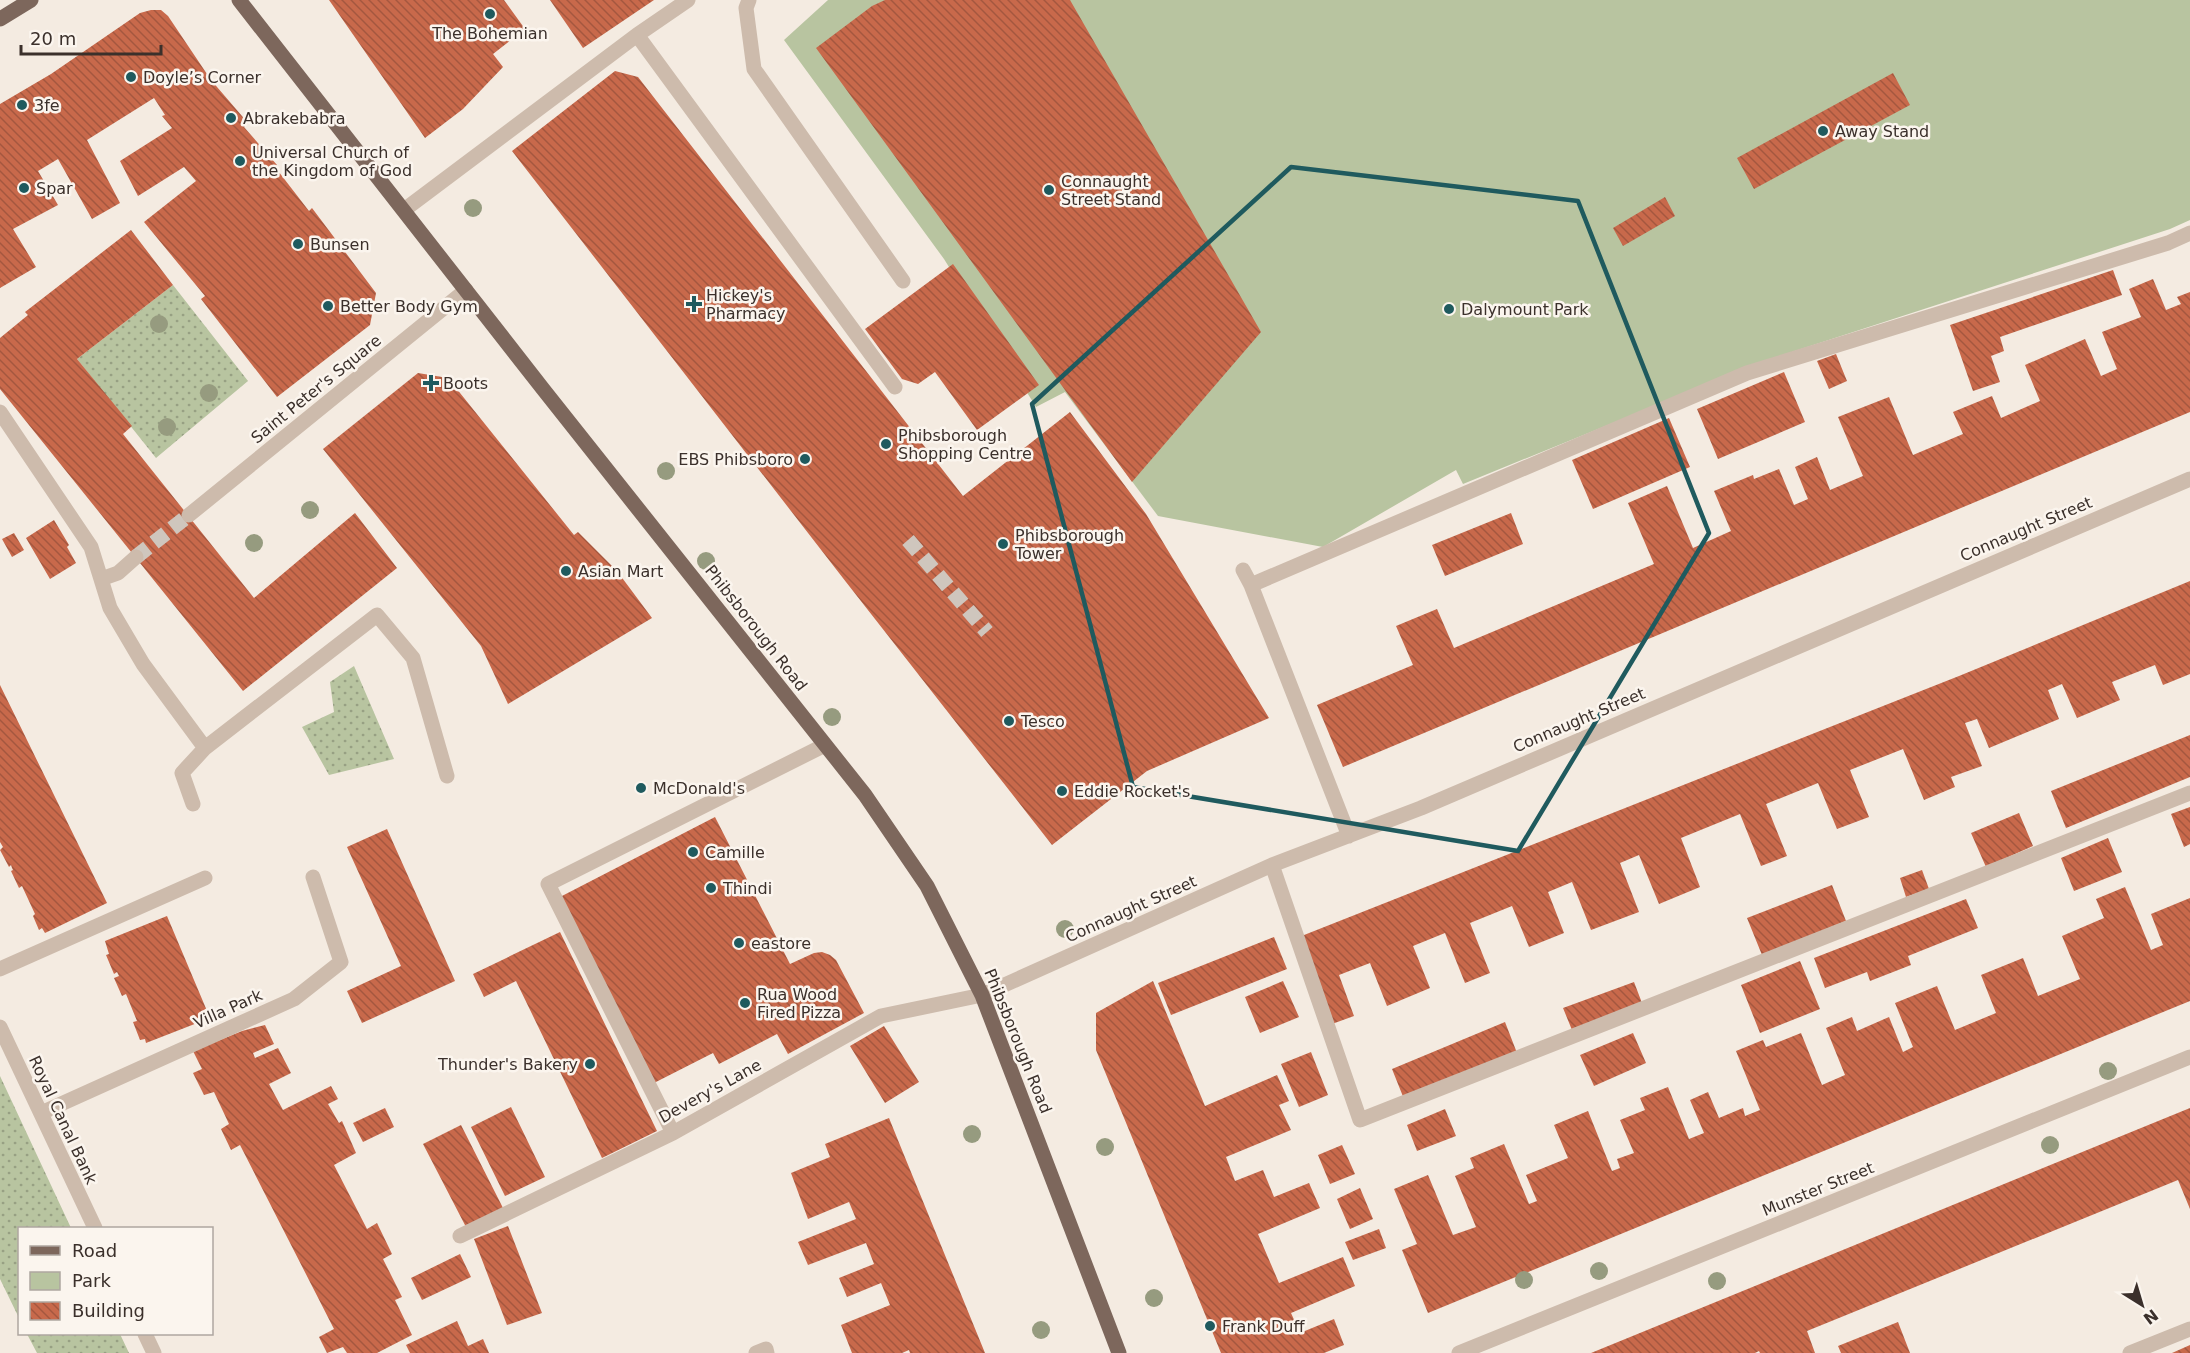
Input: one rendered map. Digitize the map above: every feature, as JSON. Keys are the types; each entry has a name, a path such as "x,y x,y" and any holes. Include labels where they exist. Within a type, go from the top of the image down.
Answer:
{"main road":[{"path":"0,19 32,0"},
{"name":"Phibsborough Road","path":"239,0 865,795 927,886 982,995 1119,1353"}],"street":[{"path":"404,210 637,35 688,0"},
{"path":"749,0 747,8 754,69 903,280"},
{"path":"637,35 895,387"},
{"path":"1251,585 1747,373 2168,243 2190,233"},
{"name":"Saint Peter's Square","path":"189,515 466,290"},
{"path":"0,412 91,547 110,608 143,664 205,748"},
{"name":"Connaught Street","path":"982,995 1272,865 1421,808 2190,479"},
{"path":"101,579 118,573 136,557"},
{"path":"1243,570 1251,585 1349,836"},
{"path":"194,804 182,773 205,748 377,615 413,658 447,776"},
{"path":"673,1133 548,884 825,745"},
{"path":"1272,865 1360,1120 2190,794"},
{"name":"Villa Park","path":"41,1113 294,999 341,962 313,877"},
{"path":"0,969 205,878"},
{"name":"Devery's Lane","path":"460,1236 673,1133 881,1016 982,995"},
{"name":"Royal Canal Bank","path":"2,1035 95,1227"},
{"name":"Munster Street","path":"1459,1353 2190,1057"},
{"path":"2130,1353 2190,1329"},
{"path":"145,1335 154,1353"},
{"path":"756,1353 765,1349 767,1353"}],"highlighted area":[{"path":"1291,167 1578,201 1709,533 1518,851 1133,787 1032,404"}],"green space":[{"name":"Dalymount Park","path":"828,0 2190,0 2190,220 2170,229 1770,359 1463,484 1456,470 1323,547 1158,516 1065,392 1036,407 944,259 784,40"},
{"path":"173,285 248,381 156,458 77,359"},
{"path":"354,666 394,759 329,775 302,727 334,712 330,682"},
{"path":"0,1076 71,1227 18,1227 18,1316 0,1279"},
{"path":"28,1335 120,1335 129,1353 37,1353"}],"building":[{"path":"329,0 504,0 525,29 493,54 503,67 463,109 425,138"},
{"path":"550,0 654,0 583,48"},
{"name":"Connaught Street Stand","path":"885,0 1070,0 1261,332 1132,482 816,48 872,6"},
{"path":"161,10 168,16 211,80 248,123 244,127 277,165 275,167 309,211 312,208 376,293 370,325 277,397 201,299 205,296 144,222 196,181 184,167 138,196 120,161 172,128 162,116 165,115 154,98 87,140 120,203 92,219 58,159 38,171 58,205 13,229 36,267 0,288 0,104 51,74 140,13"},
{"path":"615,71 638,77 963,496 1070,412 1146,514 1269,718 1147,771 1052,845 512,151"},
{"name":"Away Stand","path":"1893,73 1910,105 1754,189 1737,158"},
{"path":"1665,197 1675,216 1623,246 1613,228"},
{"path":"131,230 173,285 77,359 132,426 123,434 254,598 355,513 397,568 243,691 0,389 0,338 28,315 25,312"},
{"path":"953,264 1039,385 977,430 935,372 918,384 902,379 865,329"},
{"path":"2113,270 2122,295 2000,337 2004,351 1991,356 2000,382 1973,391 1950,325"},
{"path":"2153,279 2166,310 2181,304 2177,297 2190,292 2190,412 1343,767 1317,705 1413,665 1396,626 1437,609 1454,648 1654,564 1628,503 1667,486 1693,548 1731,531 1714,491 1753,475 1754,479 1779,469 1794,505 1808,499 1795,467 1817,457 1830,490 1863,476 1838,417 1889,397 1913,455 1963,434 1953,412 1992,396 2001,418 2040,401 2025,365 2085,339 2101,376 2117,369 2102,332 2141,317 2129,289"},
{"path":"1836,354 1847,381 1829,389 1817,361"},
{"path":"1784,372 1805,422 1718,459 1697,409"},
{"path":"418,373 448,378 574,535 578,532 617,571 652,618 508,704 481,646 323,449"},
{"path":"1669,418 1690,467 1593,509 1572,460"},
{"path":"1511,513 1523,544 1445,576 1432,545"},
{"path":"54,520 69,545 67,547 76,563 50,579 26,538"},
{"path":"14,533 24,550 12,557 2,539"},
{"path":"2190,581 2190,674 2163,685 2155,665 2112,682 2120,700 2077,718 2062,684 2048,690 2059,719 1989,748 1977,719 1965,723 1982,766 1951,777 1955,787 1924,800 1903,749 1850,770 1869,817 1837,829 1818,783 1766,804 1787,856 1761,866 1740,814 1681,838 1700,887 1659,904 1639,855 1620,863 1639,912 1591,930 1572,882 1548,892 1564,933 1529,947 1512,906 1470,923 1490,973 1465,983 1445,933 1413,946 1430,988 1387,1006 1370,963 1339,975 1354,1016 1332,1024 1299,937 1959,676"},
{"path":"0,685 107,903 45,933 42,928 39,930 33,916 35,914 22,886 19,888 11,871 13,870 11,865 9,867 0,850 3,847 0,842"},
{"path":"2190,735 2190,777 2066,828 2051,791"},
{"path":"2190,807 2190,844 2184,847 2171,814"},
{"path":"2019,813 2033,846 1986,867 1971,833"},
{"path":"715,817 790,964 814,953 822,952 830,955 836,960 864,1013 788,1054 777,1034 719,1064 713,1053 654,1083 560,897"},
{"path":"387,829 455,981 362,1023 347,991 401,966 347,847"},
{"path":"2108,838 2122,872 2074,891 2061,858"},
{"path":"1922,870 1929,889 1906,897 1900,878"},
{"path":"1832,885 1846,921 1762,955 1747,918"},
{"path":"2125,887 2151,950 2163,945 2151,914 2190,898 2190,1001 1428,1313 1402,1250 1417,1244 1394,1189 1428,1175 1453,1235 1476,1227 1455,1176 1474,1168 1470,1158 1504,1144 1529,1204 1537,1201 1526,1175 1568,1158 1554,1125 1588,1111 1612,1171 1620,1168 1617,1159 1634,1153 1620,1120 1645,1110 1640,1098 1668,1087 1689,1139 1704,1133 1690,1100 1708,1092 1719,1118 1743,1108 1745,1116 1760,1110 1736,1051 1763,1040 1766,1047 1801,1033 1822,1085 1845,1075 1826,1028 1852,1017 1857,1031 1889,1017 1903,1052 1913,1047 1895,1003 1937,986 1955,1030 1996,1013 1981,975 2023,958 2038,996 2080,979 2062,936 2104,918 2096,899"},
{"path":"1966,899 1978,928 1908,956 1911,965 1870,981 1867,972 1825,988 1814,958"},
{"path":"167,916 210,1018 146,1043 145,1039 140,1040 133,1022 137,1021 126,994 122,996 114,978 119,976 117,972 114,974 106,955 109,954 105,941"},
{"name":"Thunder's Bakery","path":"560,932 657,1131 602,1158 516,981 484,997 473,974"},
{"path":"1274,937 1287,969 1171,1015 1158,983"},
{"path":"1800,961 1820,1009 1760,1033 1741,985"},
{"path":"1153,981 1205,1106 1277,1075 1289,1101 1279,1105 1291,1130 1226,1157 1235,1181 1263,1170 1274,1197 1309,1183 1320,1208 1258,1234 1279,1283 1343,1257 1355,1286 1291,1313 1300,1333 1334,1319 1344,1345 1324,1353 1221,1353 1096,1050 1096,1013"},
{"path":"1283,981 1299,1017 1260,1033 1245,997"},
{"path":"1634,982 1642,1003 1572,1030 1563,1008"},
{"path":"1505,1022 1517,1053 1404,1099 1392,1069"},
{"path":"265,1025 274,1044 253,1053 255,1058 278,1048 291,1073 269,1084 283,1110 331,1086 338,1099 328,1104 339,1123 342,1121 356,1153 334,1165 367,1229 377,1223 392,1254 383,1259 402,1297 395,1300 412,1335 377,1353 347,1353 343,1347 327,1353 319,1337 334,1329 240,1145 231,1150 221,1129 229,1124 214,1092 204,1095 193,1073 202,1069 193,1051 242,1031"},
{"path":"884,1026 919,1082 885,1103 850,1046"},
{"path":"1633,1033 1646,1063 1594,1086 1580,1055"},
{"path":"1311,1052 1328,1095 1299,1107 1281,1064"},
{"path":"511,1107 545,1177 505,1196 471,1127"},
{"path":"385,1108 394,1127 363,1142 353,1123"},
{"path":"2190,1108 2190,1209 2178,1180 1807,1331 1815,1353 1760,1353 1759,1351 1755,1353 1591,1353"},
{"path":"1445,1109 1456,1136 1417,1151 1407,1125"},
{"path":"889,1118 985,1353 910,1353 909,1350 902,1353 852,1353 841,1325 890,1305 881,1283 847,1297 839,1278 874,1264 866,1243 808,1265 798,1242 856,1219 849,1202 808,1219 791,1173 830,1157 825,1144"},
{"path":"461,1125 503,1208 466,1227 423,1144"},
{"path":"1342,1145 1355,1174 1330,1184 1318,1155"},
{"path":"1360,1188 1373,1219 1350,1229 1337,1199"},
{"path":"508,1226 542,1313 507,1325 474,1239"},
{"path":"1379,1229 1386,1248 1353,1260 1345,1242"},
{"path":"460,1254 471,1277 422,1300 411,1278"},
{"path":"457,1321 468,1346 483,1339 489,1353 410,1353 406,1345"},
{"path":"1898,1322 1910,1353 1841,1353 1838,1346"},
{"path":"2190,1345 2190,1353 2172,1353"}],"tunnel":[{"path":"136,557 189,515"},
{"path":"908,540 987,632"}],"place":[{"name":"The Bohemian","path":"490,14"},
{"name":"Doyle’s Corner","path":"131,77"},
{"name":"3fe","path":"22,105"},
{"name":"Abrakebabra","path":"231,118"},
{"name":"Away Stand","path":"1823,131"},
{"name":"Universal Church of the Kingdom of God","path":"240,161"},
{"name":"Spar","path":"24,188"},
{"name":"Connaught Street Stand","path":"1049,190"},
{"name":"Bunsen","path":"298,244"},
{"name":"Hickey's Pharmacy","path":"694,304"},
{"name":"Better Body Gym","path":"328,306"},
{"name":"Dalymount Park","path":"1449,309"},
{"name":"Boots","path":"431,383"},
{"name":"Phibsborough Shopping Centre","path":"886,444"},
{"name":"EBS Phibsboro","path":"805,459"},
{"name":"Phibsborough Tower","path":"1003,544"},
{"name":"Asian Mart","path":"566,571"},
{"name":"Tesco","path":"1009,721"},
{"name":"McDonald's","path":"641,788"},
{"name":"Eddie Rocket's","path":"1062,791"},
{"name":"Camille","path":"693,852"},
{"name":"Thindi","path":"711,888"},
{"name":"eastore","path":"739,943"},
{"name":"Rua Wood Fired Pizza","path":"745,1003"},
{"name":"Thunder's Bakery","path":"590,1064"},
{"name":"Frank Duff","path":"1210,1326"}]}
